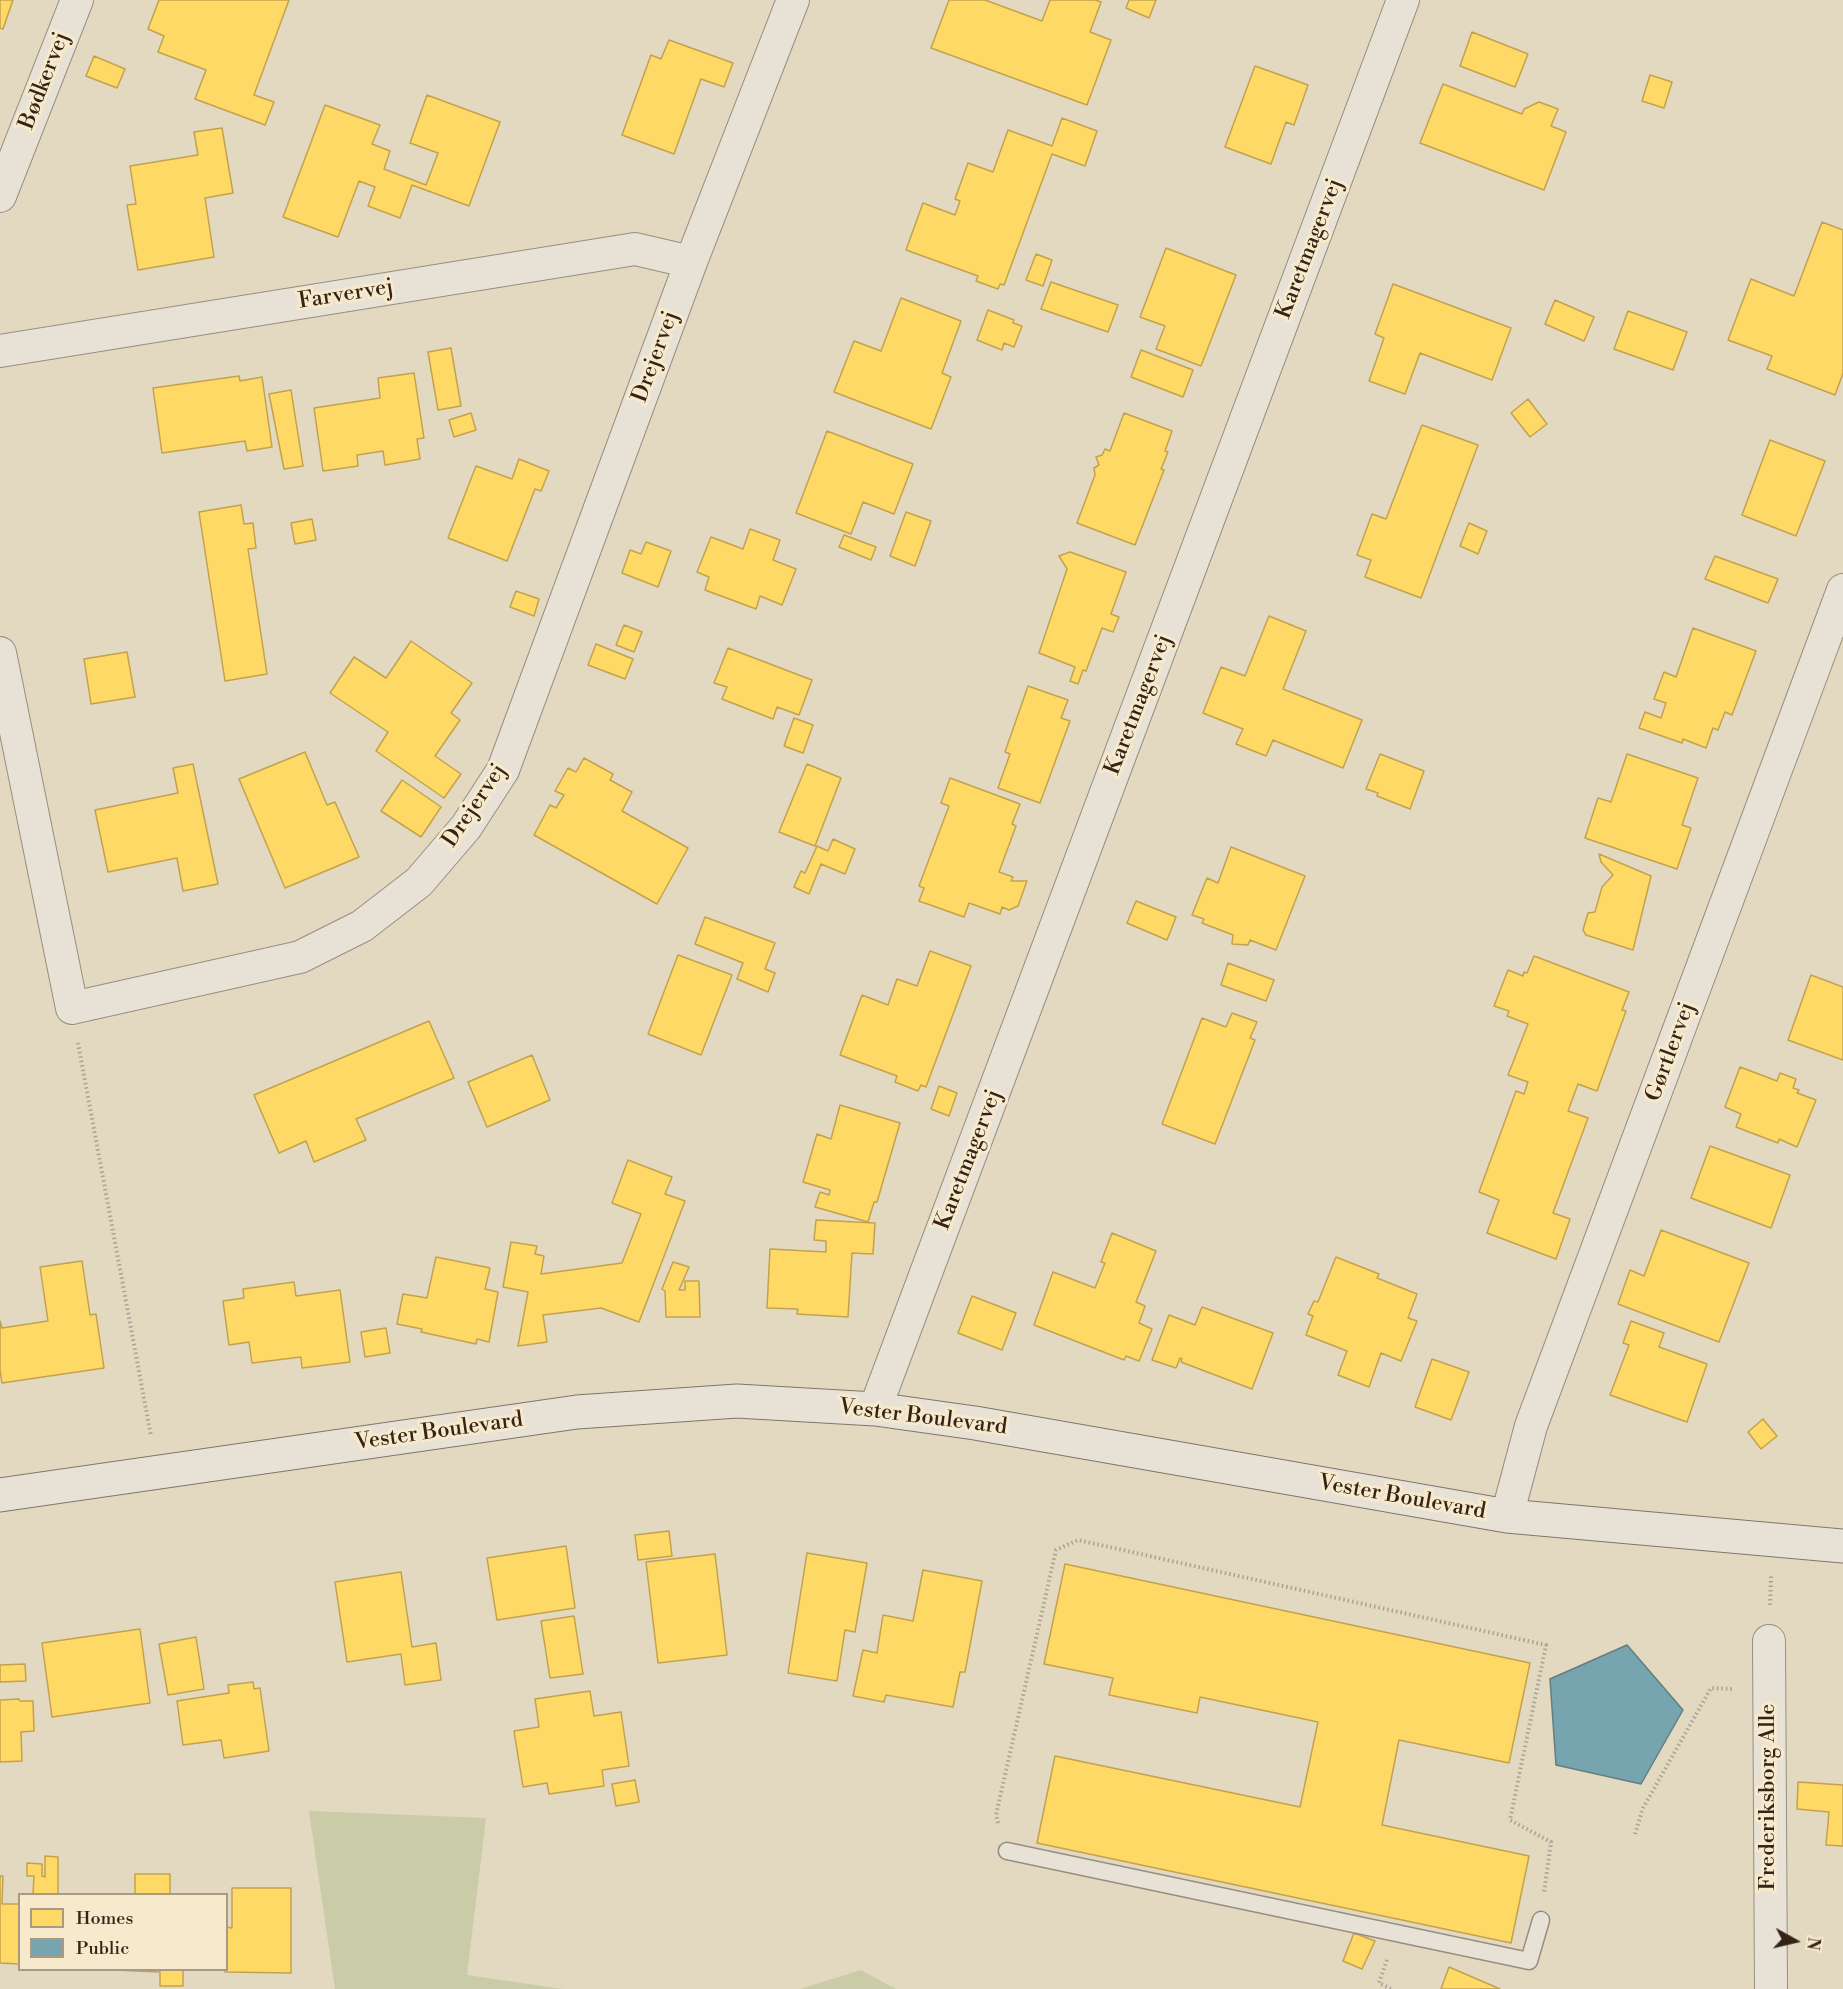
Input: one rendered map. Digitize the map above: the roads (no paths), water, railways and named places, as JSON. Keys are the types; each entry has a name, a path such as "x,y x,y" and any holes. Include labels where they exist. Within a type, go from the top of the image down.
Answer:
{"main road":[{"name":"Vester Boulevard","path":"0,1495 577,1412 736,1401 875,1409 975,1423 1507,1516 1843,1546"}],"street":[{"name":"Bødkervej","path":"0,196 77,0"},
{"name":"Drejervej","path":"0,653 72,1008 300,957 362,926 419,882 466,827 503,770 691,262 793,0"},
{"name":"Karetmagervej","path":"875,1409 1403,0"},
{"name":"Farvervej","path":"0,351 635,249 691,262"},
{"name":"Gørtlervej","path":"1507,1516 1531,1426 1843,590"},
{"name":"Frederiksborg Alle","path":"1768,1641 1771,1989"}],"lane":[{"path":"1007,1851 1529,1961 1541,1920"}]}
